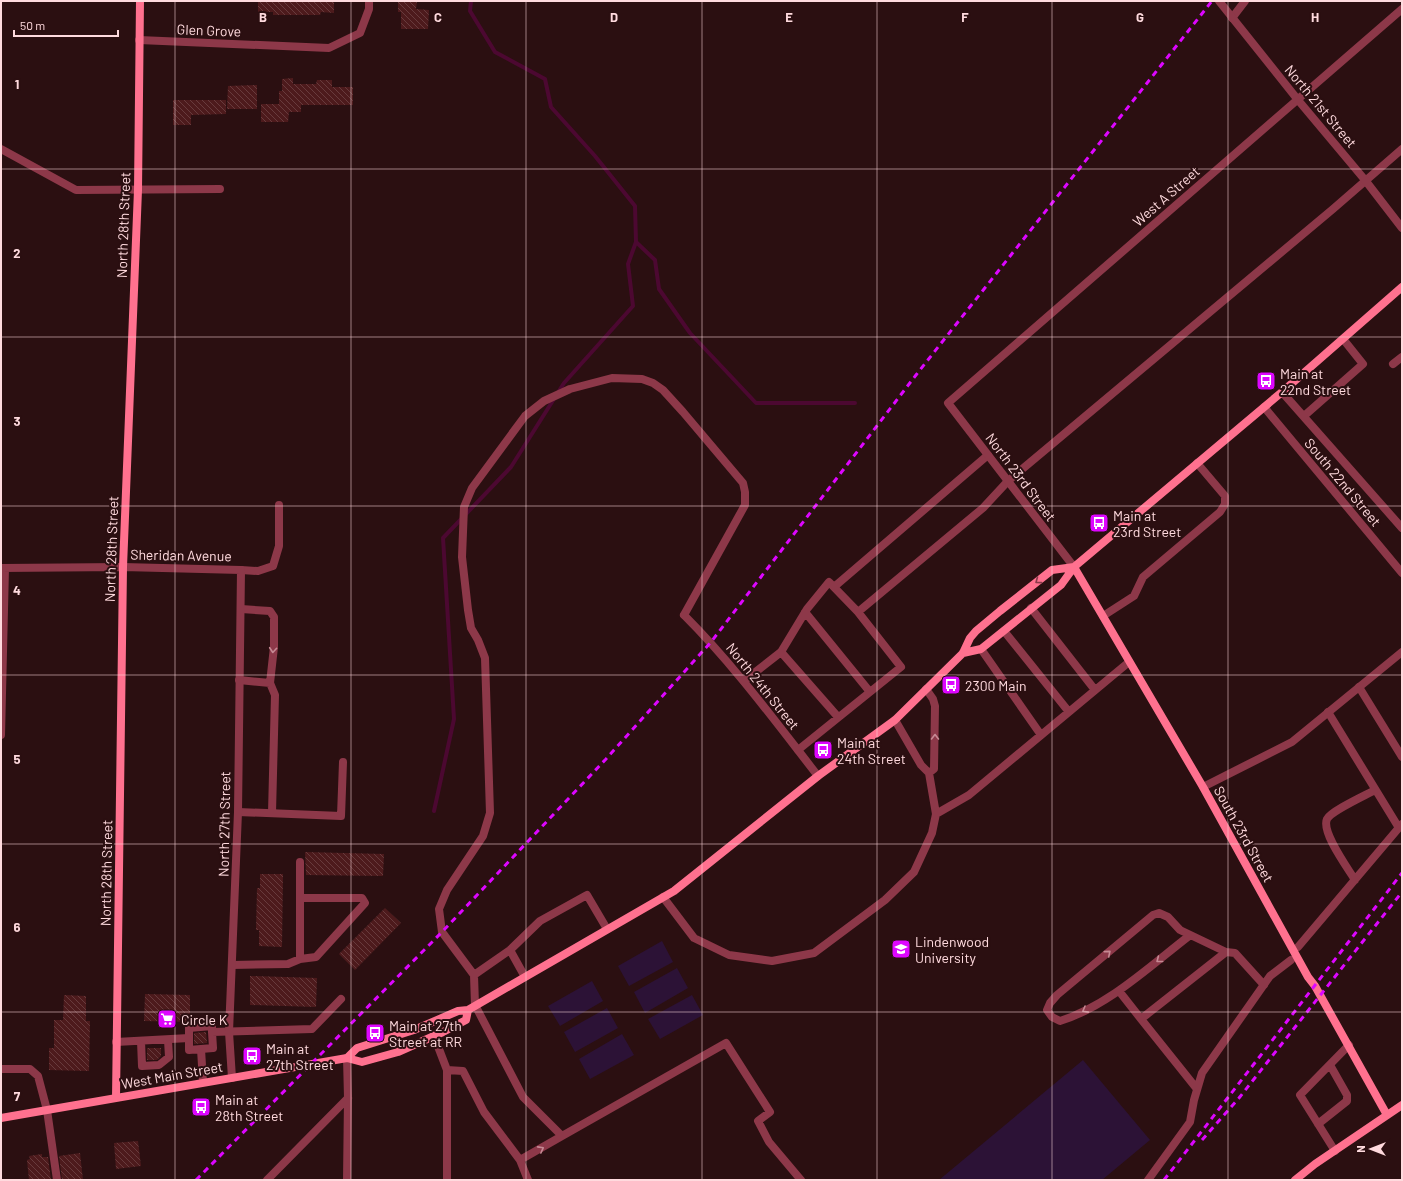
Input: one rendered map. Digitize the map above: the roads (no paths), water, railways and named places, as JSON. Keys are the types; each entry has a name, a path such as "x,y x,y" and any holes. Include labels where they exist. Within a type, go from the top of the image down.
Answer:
{"main road":[{"name":"North 28th Street","path":"116,1098 123,567 138,190 140,1"},
{"path":"963,653 981,649 1031,608 1061,586 1074,567 1282,392 1402,287"},
{"path":"347,1058 357,1048 414,1030 458,1011 468,1010 674,891 818,776 895,720 963,653 970,638 976,631 1026,590 1052,570 1074,567"},
{"name":"South 23rd Street","path":"1074,567 1203,787 1308,977 1349,1045 1387,1115"},
{"path":"347,1058 362,1062 398,1052 466,1020 468,1010"},
{"name":"West Main Street","path":"1,1118 347,1058"},
{"path":"1295,1180 1402,1105"}],"street":[{"name":"Glen Grove","path":"140,40 328,48 360,33 369,9 369,1"},
{"name":"North 21st Street","path":"1219,1 1298,100 1365,180 1402,228"},
{"path":"1232,18 1245,1"},
{"name":"West A Street","path":"948,403 1402,9"},
{"path":"858,612 983,508 1008,481 1333,209 1402,149"},
{"path":"1,150 76,190 220,189"},
{"path":"1304,416 1363,364 1344,339"},
{"path":"1393,364 1402,357"},
{"name":"North 24th Street","path":"474,975 442,932 439,909 446,890 483,836 490,813 485,658 478,640 471,628 468,610 462,557 464,507 472,488 525,416 544,401 570,389 612,378 642,379 653,383 663,390 683,412 743,483 745,505 684,615 711,642 744,681 818,776"},
{"path":"1282,392 1402,528"},
{"name":"North 23rd Street","path":"948,403 1074,567"},
{"name":"South 22nd Street","path":"1264,407 1402,573"},
{"path":"834,587 988,455"},
{"path":"1103,616 1134,596 1143,577 1220,512 1225,504 1225,496 1197,463"},
{"name":"Sheridan Avenue","path":"3,568 123,567 241,570 258,572 272,566 279,546 279,506"},
{"path":"1,734 3,568"},
{"name":"North 27th Street","path":"232,1078 229,1032 238,812 241,570"},
{"path":"744,681 781,652 805,612 829,582 858,612 901,666 798,750"},
{"path":"1031,608 1095,690"},
{"path":"241,609 270,611 274,617 274,647 270,683 275,695 272,813"},
{"path":"805,612 870,692"},
{"path":"1004,631 1070,712"},
{"path":"981,649 1041,735"},
{"path":"781,652 838,717"},
{"path":"1203,787 1292,742 1401,655"},
{"path":"936,814 969,795 1129,662"},
{"path":"239,680 270,683"},
{"path":"1359,687 1402,757"},
{"path":"926,689 933,699 935,706 934,769 928,773"},
{"path":"1298,947 1400,826 1375,790 1328,712"},
{"path":"663,897 694,938 729,955 772,961 814,953 885,900 914,872 932,833 936,814 928,773 921,765 895,720"},
{"path":"238,812 341,816 343,762"},
{"path":"1355,880 1329,837 1326,826 1328,818 1335,811 1375,790"},
{"path":"300,862 300,959"},
{"path":"562,1136 523,1097 475,1005 474,975 510,950 540,921 588,895 607,929"},
{"path":"232,965 288,964 300,959 316,957 365,903 362,898 300,898"},
{"path":"1189,936 1120,991 1072,1017 1060,1021 1052,1017 1047,1010 1056,995 1152,915 1159,913 1168,917 1180,930 1189,936 1226,952 1235,953 1264,985"},
{"path":"510,950 524,977"},
{"path":"1141,1019 1226,952"},
{"path":"1148,1180 1190,1122 1202,1073 1270,976 1291,960"},
{"path":"1120,991 1197,1089"},
{"path":"212,1032 312,1029 341,999"},
{"path":"212,1026 213,1048 189,1050 189,1038 189,1028 212,1026"},
{"path":"434,1036 448,1070 448,1180"},
{"path":"116,1042 189,1038"},
{"path":"141,1041 142,1066 148,1066 159,1065 169,1057 168,1040"},
{"path":"520,1160 726,1043 770,1112 758,1121 769,1142 801,1180"},
{"path":"1335,1151 1300,1095 1349,1045"},
{"path":"201,1049 203,1082"},
{"path":"347,1058 347,1180"},
{"path":"1318,1124 1347,1101 1347,1095 1330,1065"},
{"path":"1,1069 30,1069 38,1076 47,1110 57,1180"},
{"path":"448,1070 463,1071 484,1112 520,1160 528,1180"},
{"path":"267,1180 348,1098"}],"waterway":[{"path":"471,1 470,11 495,52 545,79 551,107 595,156 635,206 636,242 655,260 659,289 690,333 756,403 855,403"},
{"path":"434,811 454,719 443,538 511,467 564,383 633,306 628,264 636,242"}],"railway":[{"path":"196,1180 442,932 606,759 711,642 916,375 1212,1"},
{"path":"1164,1180 1402,873"},
{"path":"1202,1140 1239,1098 1402,892"}],"place":[{"name":"Main at 22nd Street","path":"1266,381"},
{"name":"Main at 23rd Street","path":"1099,523"},
{"name":"2300 Main","path":"951,685"},
{"name":"Main at 24th Street","path":"823,750"},
{"name":"Lindenwood University","path":"901,949"},
{"name":"Circle K","path":"167,1019"},
{"name":"Main at 27th Street at RR","path":"375,1033"},
{"name":"Main at 27th Street","path":"252,1056"},
{"name":"Main at 28th Street","path":"201,1107"}]}
